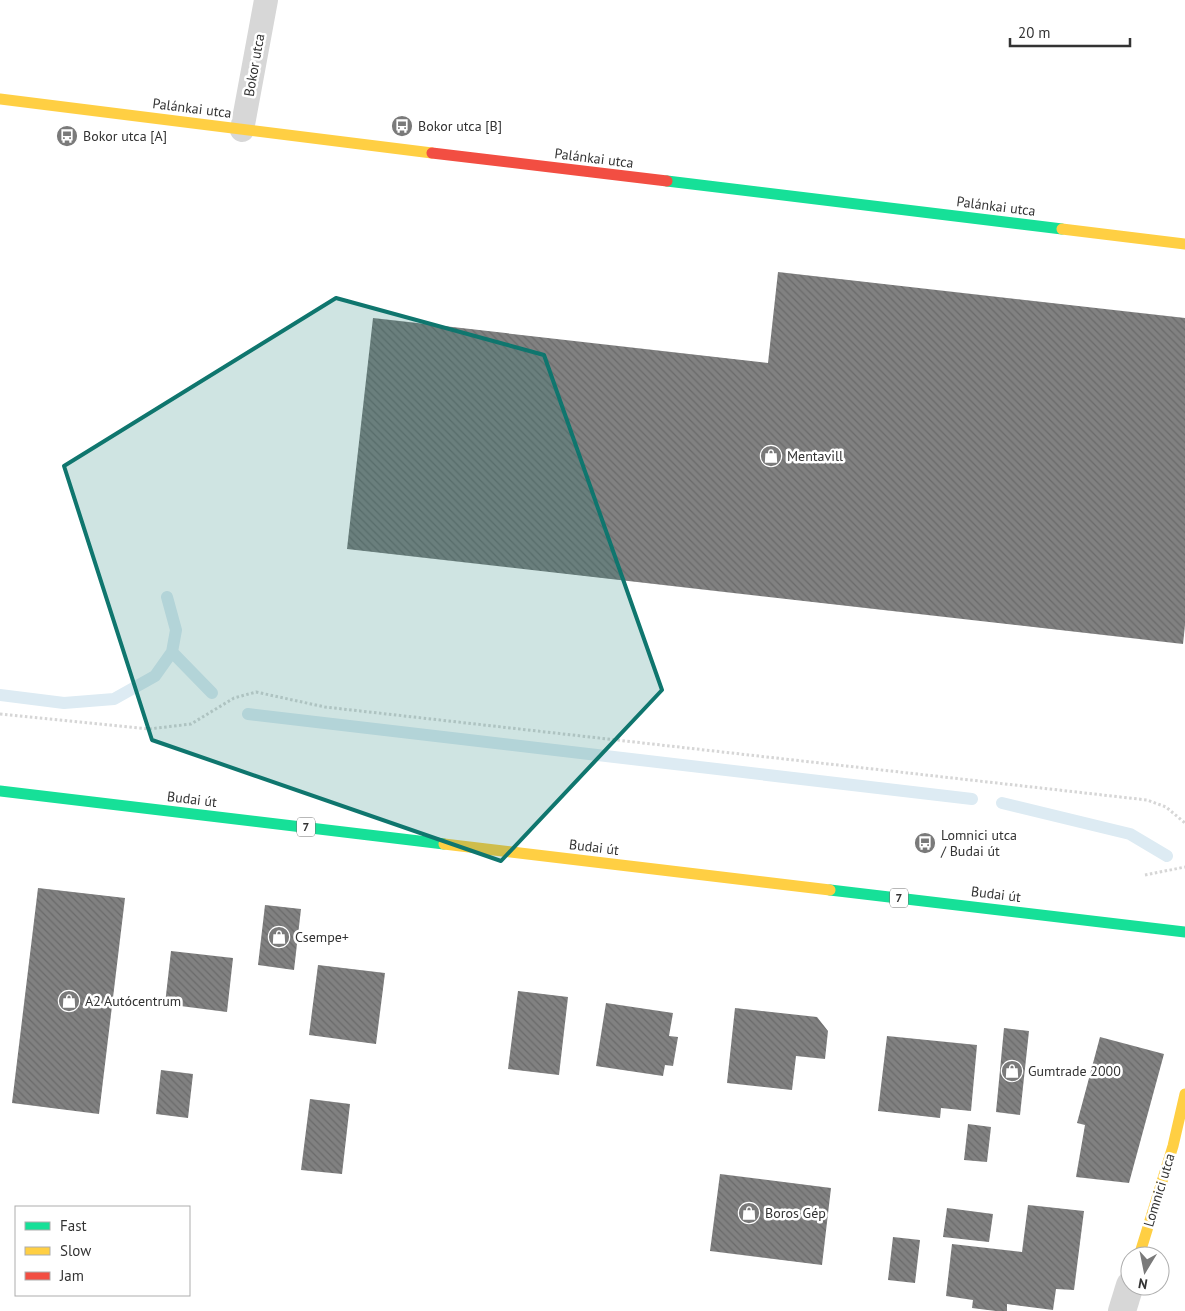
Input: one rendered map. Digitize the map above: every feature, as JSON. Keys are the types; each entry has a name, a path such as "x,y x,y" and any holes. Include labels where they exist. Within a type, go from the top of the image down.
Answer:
{"street":[{"name":"Palánkai utca","path":"0,99 1185,244"},
{"name":"Budai út","path":"0,790 1185,932"},
{"name":"Lomnici utca","path":"1142,1246 1172,1146 1185,1094"},
{"path":"1122,1311 1127,1296"}],"lane":[{"name":"Bokor utca","path":"242,130 266,0"}],"path":[{"path":"0,714 149,729 191,724 234,698 256,692 325,706 1147,800 1166,807 1185,823"},
{"path":"1145,875 1185,867"}],"highlighted area":[{"path":"336,298 544,355 662,690 501,861 152,740 64,466"}],"building":[{"name":"Mentavill","path":"778,272 1185,318 1185,625 1183,644 347,549 373,318 768,363"},
{"name":"A2 Autócentrum","path":"38,888 125,898 99,1114 12,1103"},
{"name":"Csempe+","path":"265,905 301,909 294,970 258,965"},
{"path":"171,951 233,958 227,1012 165,1004"},
{"path":"318,965 385,973 376,1044 309,1035"},
{"path":"518,991 568,997 559,1075 508,1069"},
{"path":"606,1003 673,1013 669,1036 678,1037 673,1066 665,1065 663,1076 596,1066"},
{"path":"735,1008 817,1017 828,1031 825,1059 796,1056 792,1090 727,1083"},
{"path":"1004,1028 1029,1031 1020,1115 996,1112"},
{"path":"887,1036 977,1045 971,1111 941,1108 940,1118 878,1111"},
{"path":"1100,1037 1164,1054 1129,1183 1076,1177 1085,1125 1077,1123"},
{"path":"161,1070 193,1074 188,1118 156,1114"},
{"path":"310,1099 350,1104 342,1174 301,1170"},
{"path":"968,1124 991,1127 987,1162 964,1160"},
{"path":"720,1174 831,1188 822,1265 710,1251"},
{"path":"1028,1205 1084,1211 1074,1290 1056,1289 1053,1310 1007,1304 1007,1311 972,1308 973,1300 946,1296 952,1244 1022,1252"},
{"path":"947,1208 993,1214 989,1242 943,1237"},
{"path":"893,1237 920,1240 915,1283 888,1280"}],"waterway":[{"path":"0,695 64,703 114,699 155,676 172,652 176,630 167,597"},
{"path":"172,652 212,693"},
{"path":"248,714 972,799"},
{"path":"1002,803 1130,834 1167,856"}],"traffic: fast":[{"path":"667,181 1062,229"},
{"path":"0,791 444,844"},
{"path":"830,890 1185,932"}],"traffic: slow":[{"path":"0,99 432,153"},
{"path":"1062,229 1185,244"},
{"path":"444,844 830,890"},
{"path":"1142,1246 1173,1146 1185,1094"}],"traffic: jam":[{"path":"432,153 667,181"}],"place":[{"name":"Bokor utca [B]","path":"402,126"},
{"name":"Bokor utca [A]","path":"67,136"},
{"name":"Mentavill","path":"771,456"},
{"name":"Lomnici utca / Budai út","path":"925,843"},
{"name":"Csempe+","path":"279,937"},
{"name":"A2 Autócentrum","path":"69,1001"},
{"name":"Gumtrade 2000","path":"1012,1071"},
{"name":"Boros Gép","path":"749,1213"}]}
